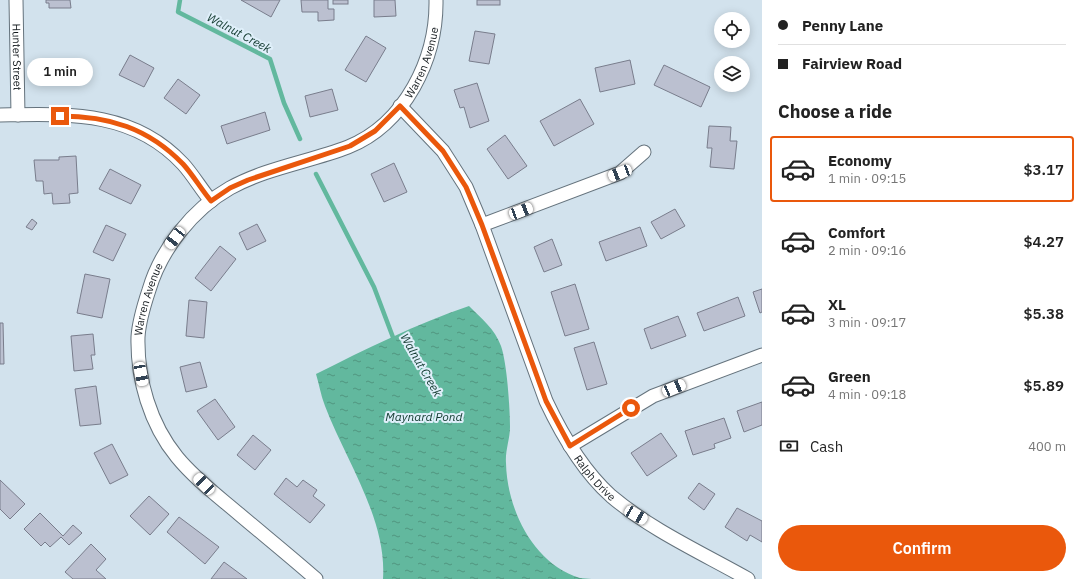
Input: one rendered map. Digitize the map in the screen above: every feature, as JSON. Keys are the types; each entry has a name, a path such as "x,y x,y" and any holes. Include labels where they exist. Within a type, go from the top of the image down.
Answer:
{"street":[{"name":"Hunter Street","path":"16,0 18,115"},
{"name":"Warren Avenue","path":"316,579 204,484 177,456 157,425 143,385 139,362 138,336 140,320 152,278 168,248 183,228 211,201 230,188 248,180 350,146 377,129 400,106 419,78 430,50 435,21 436,0"},
{"name":"Ralph Drive","path":"400,106 433,138 456,169 482,225 546,401 570,446 595,480 610,495 636,515 748,579"},
{"path":"0,115 89,116 116,122 153,140 183,164 211,201"},
{"path":"482,225 620,173 644,152"},
{"path":"570,446 653,396 762,355"}],"water":[{"name":"Maynard Pond","path":"469,306 495,334 501,346 508,386 510,419 510,432 506,458 508,481 511,498 517,516 536,548 549,561 563,571 580,578 589,579 383,579 383,557 379,534 372,512 325,406 316,374 372,346"}],"building":[{"path":"46,0 70,0 71,8 49,8 49,3 46,3"},
{"path":"241,0 280,0 271,17"},
{"path":"301,0 328,0 328,9 334,9 334,20 318,21 318,12 302,12"},
{"path":"333,0 348,0 348,4 333,4"},
{"path":"374,0 395,0 396,16 374,17"},
{"path":"477,0 500,0 500,5 477,5"},
{"path":"475,31 495,34 489,64 469,61"},
{"path":"366,36 386,48 366,82 345,70"},
{"path":"130,55 154,68 144,87 119,75"},
{"path":"630,60 635,84 600,92 595,68"},
{"path":"664,65 710,87 701,107 654,85"},
{"path":"178,79 200,95 186,114 164,98"},
{"path":"477,83 489,121 470,128 464,107 460,108 454,90"},
{"path":"332,89 338,110 310,117 305,96"},
{"path":"580,99 594,124 554,146 540,121"},
{"path":"265,112 270,130 227,144 221,126"},
{"path":"709,126 731,127 730,141 737,141 734,169 710,167 712,148 707,148"},
{"path":"505,135 527,166 508,179 487,149"},
{"path":"76,156 78,193 69,194 70,203 53,204 52,193 44,194 43,181 36,181 34,160 59,160 59,157"},
{"path":"394,163 407,192 384,202 371,174"},
{"path":"110,169 141,185 131,204 99,189"},
{"path":"675,209 685,226 661,239 651,222"},
{"path":"32,219 37,223 32,230 26,227"},
{"path":"257,224 266,241 247,250 239,233"},
{"path":"106,225 126,234 113,261 93,252"},
{"path":"640,227 647,246 606,261 599,242"},
{"path":"552,239 562,265 544,272 534,247"},
{"path":"220,246 236,259 211,291 195,278"},
{"path":"85,274 110,279 102,318 77,313"},
{"path":"575,284 589,329 565,336 551,292"},
{"path":"762,289 762,312 760,313 753,292"},
{"path":"738,297 745,316 704,331 697,313"},
{"path":"189,300 207,302 204,338 186,336"},
{"path":"678,316 686,336 651,349 644,329"},
{"path":"0,323 3,323 4,364 0,364"},
{"path":"93,334 95,355 91,355 93,369 74,371 71,336"},
{"path":"594,342 607,384 587,390 574,348"},
{"path":"200,362 207,387 186,392 180,367"},
{"path":"96,386 101,424 80,426 75,389"},
{"path":"215,399 235,427 218,440 197,411"},
{"path":"762,402 762,425 744,432 737,411"},
{"path":"724,418 731,438 714,444 715,448 693,455 685,431"},
{"path":"661,433 677,456 647,476 631,453"},
{"path":"253,435 271,450 255,470 237,455"},
{"path":"112,444 128,475 110,484 94,453"},
{"path":"286,478 297,487 303,480 317,490 313,496 325,505 310,523 274,494"},
{"path":"0,480 25,504 10,519 0,509"},
{"path":"699,483 715,494 704,510 688,498"},
{"path":"149,496 169,514 150,535 130,516"},
{"path":"737,508 762,521 762,542 750,535 747,541 725,527"},
{"path":"40,513 63,536 73,525 82,533 69,545 61,537 50,547 45,542 41,546 24,529"},
{"path":"179,517 219,547 205,564 167,532"},
{"path":"91,544 106,559 96,570 106,579 73,579 65,572"},
{"path":"224,562 247,579 211,579"}],"waterway":[{"name":"Walnut Creek","path":"180,0 178,12 270,59 284,103 300,139"},
{"name":"Walnut Creek","path":"316,174 374,287 394,340"}],"route":[{"path":"60,116 100,118 116,122 143,134 183,164 211,201 230,188 248,180 350,146 375,131 400,106 433,138 456,169 466,187 482,225 546,401 570,446 631,408"}]}
